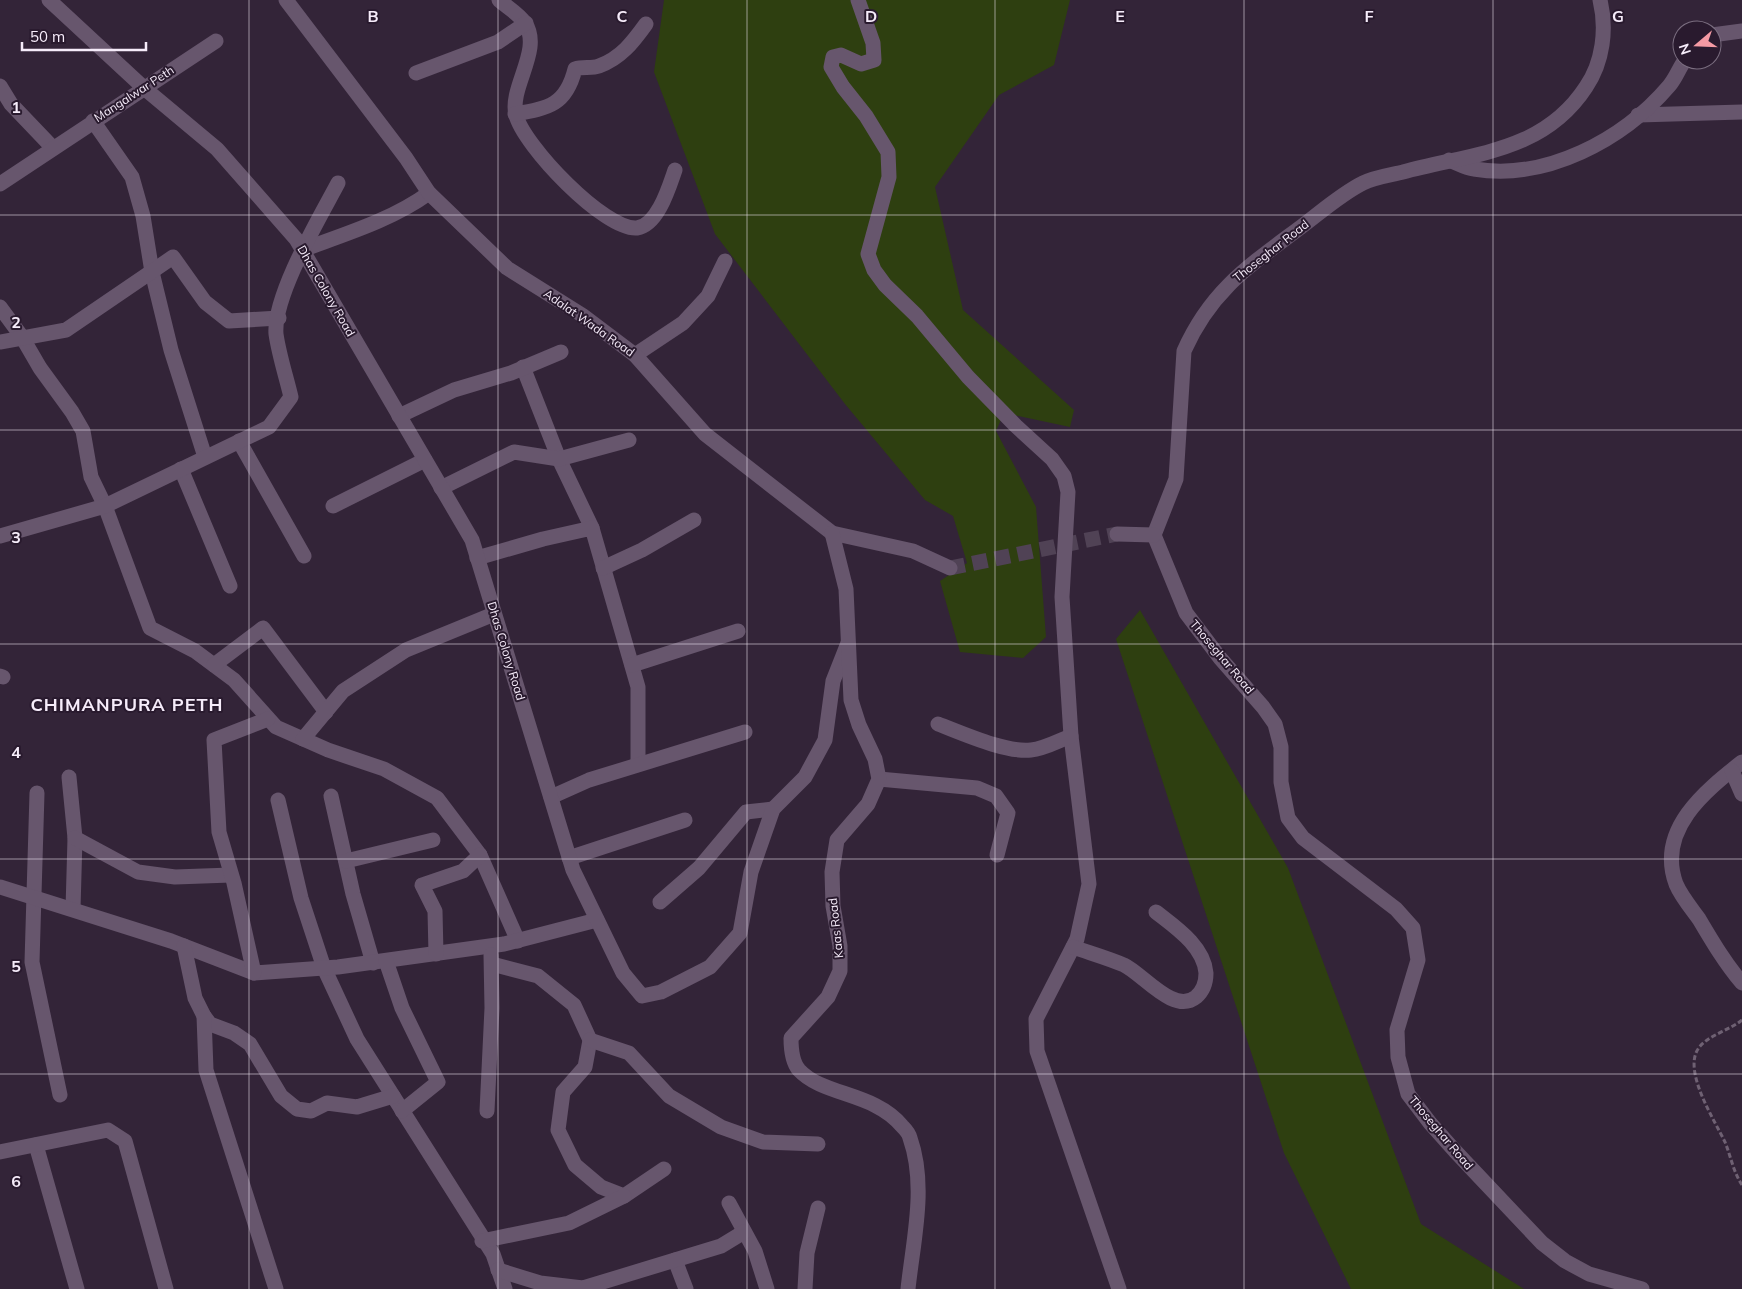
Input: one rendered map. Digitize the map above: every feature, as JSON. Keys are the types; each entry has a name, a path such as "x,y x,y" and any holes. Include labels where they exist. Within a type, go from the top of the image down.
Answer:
{"street":[{"name":"Dhas Colony Road","path":"49,0 144,88 217,148 296,239 472,540 569,858 623,973 642,996 661,992 710,967 740,933 751,872 773,809 805,777 825,740 834,681 848,643"},
{"name":"Adalat Wada Road","path":"286,0 406,158 429,193 507,268 582,315 635,354 705,434 832,533 913,551 950,568"},
{"path":"500,0 526,24 531,48 516,97 515,114 524,135 563,181 611,220 629,228 640,227 650,220 666,198 675,170"},
{"path":"858,0 873,43 874,60 861,64 840,55 834,57 832,67 843,87 866,116 888,152 889,177 868,254 874,270 885,286 917,316 968,377 1016,426 1052,459 1064,476 1068,492 1062,597 1071,736 1089,884 1077,939 1036,1019 1037,1051 1119,1289"},
{"name":"Thoseghar Road","path":"1600,0 1603,43 1593,78 1573,107 1552,125 1502,150 1449,160 1364,182 1240,272 1218,294 1192,333 1184,351 1176,479 1154,535 1186,613 1220,658 1264,707 1275,724 1281,747 1281,782 1288,818 1304,838 1389,904 1413,928 1418,960 1397,1030 1398,1057 1408,1094 1430,1123 1542,1244 1565,1261 1589,1274 1642,1289"},
{"path":"416,73 498,42 526,24"},
{"path":"515,114 538,110 552,104 568,91 574,80 575,69 600,66 619,55 629,48 646,24"},
{"path":"1722,33 1742,31"},
{"name":"Mangalwar Peth","path":"0,184 216,41"},
{"path":"1449,160 1473,169 1500,171 1550,164 1587,151 1626,127 1670,85 1679,70"},
{"path":"0,86 11,104 53,148"},
{"path":"1638,115 1742,112"},
{"path":"93,121 132,177 143,216 152,272 171,350 205,457"},
{"path":"0,536 105,506 269,427 291,397 276,332 283,297 302,250 338,183"},
{"path":"302,250 372,224 417,202 429,193"},
{"path":"0,342 66,330 174,257 205,302 229,321 279,318"},
{"path":"635,354 683,322 702,303 708,296 725,261"},
{"path":"0,307 22,337 40,368 72,412 83,431 91,477 105,506 150,628 195,651 234,680 276,727 384,769 437,798 480,855 518,941"},
{"path":"399,416 454,390 511,373 561,352"},
{"path":"523,367 559,459 592,528 632,666 638,687 638,764"},
{"path":"441,488 514,452 559,459 629,440"},
{"path":"239,441 304,556"},
{"path":"333,506 425,460"},
{"path":"181,469 230,586"},
{"path":"603,568 642,550 694,520"},
{"path":"477,558 592,528"},
{"path":"832,533 846,589 851,700 858,726 875,759 879,779 977,788 996,796 1008,813 997,856"},
{"path":"1117,534 1154,535"},
{"path":"303,739 343,690 406,650 494,614"},
{"path":"214,665 263,628 326,712"},
{"path":"632,666 738,631"},
{"path":"254,973 232,875 219,832 214,740 268,719"},
{"path":"938,724 983,741 1024,750 1041,748 1071,736"},
{"path":"551,797 588,780 745,732"},
{"path":"1737,766 1742,794"},
{"path":"1737,766 1694,804 1682,820 1672,844 1671,866 1676,885 1731,970 1742,983"},
{"path":"69,777 75,838 73,909"},
{"name":"Kaas Road","path":"879,779 868,804 837,840 832,872 833,906 840,946 840,971 828,997 790,1038 792,1055 798,1070 814,1081 858,1097 894,1116 910,1136 918,1176 917,1212 908,1289"},
{"path":"38,793 32,897 32,962 60,1095"},
{"path":"331,796 346,861 379,962 438,1082 402,1111"},
{"path":"278,800 301,898 324,968 357,1039 482,1241 493,1254 505,1289"},
{"path":"660,902 699,868 746,812 773,809"},
{"path":"569,858 685,820"},
{"path":"75,838 138,872 176,877 232,875"},
{"path":"346,861 433,840"},
{"path":"436,954 435,912 422,885 463,871 480,855"},
{"path":"0,887 184,946 254,973 379,962 490,946 518,941 597,920"},
{"path":"1073,947 1126,966 1168,997 1183,1002 1191,1001 1204,986 1206,972 1200,955 1185,935 1156,912"},
{"path":"184,946 195,998 204,1016 210,1024 234,1033 250,1044 281,1096 297,1109 312,1110 327,1103 358,1107 393,1096"},
{"path":"486,1111 492,964 490,946"},
{"path":"492,964 538,976 574,1005 590,1040 585,1067 563,1092 558,1130 576,1165 601,1187 624,1196"},
{"path":"204,1016 206,1070 276,1289"},
{"path":"590,1040 629,1053 669,1096 721,1127 763,1142 818,1144"},
{"path":"0,1152 108,1130 125,1141 166,1289"},
{"path":"36,1145 77,1289"},
{"path":"482,1241 569,1222 624,1196 664,1169"},
{"path":"729,1203 754,1251 767,1289"},
{"path":"805,1289 807,1253 818,1208"},
{"path":"498,1270 532,1284 583,1288 720,1246 744,1232"},
{"path":"675,1260 686,1289"}],"path":[{"path":"1742,1020 1732,1028 1701,1044 1696,1052 1694,1063 1704,1101 1725,1144 1734,1174 1742,1184"}],"green space":[{"path":"664,0 1070,0 1054,65 999,95 935,187 963,310 1074,410 1070,427 1004,413 996,431 1036,507 1046,637 1023,658 960,652 940,581 967,563 953,516 925,500 845,404 715,234 654,72"},
{"path":"1140,610 1288,868 1421,1224 1524,1289 1351,1289 1284,1153 1116,639"}],"tunnel":[{"path":"950,568 1117,534"}],"district":[{"name":"CHIMANPURA PETH","path":"127,705"}]}
